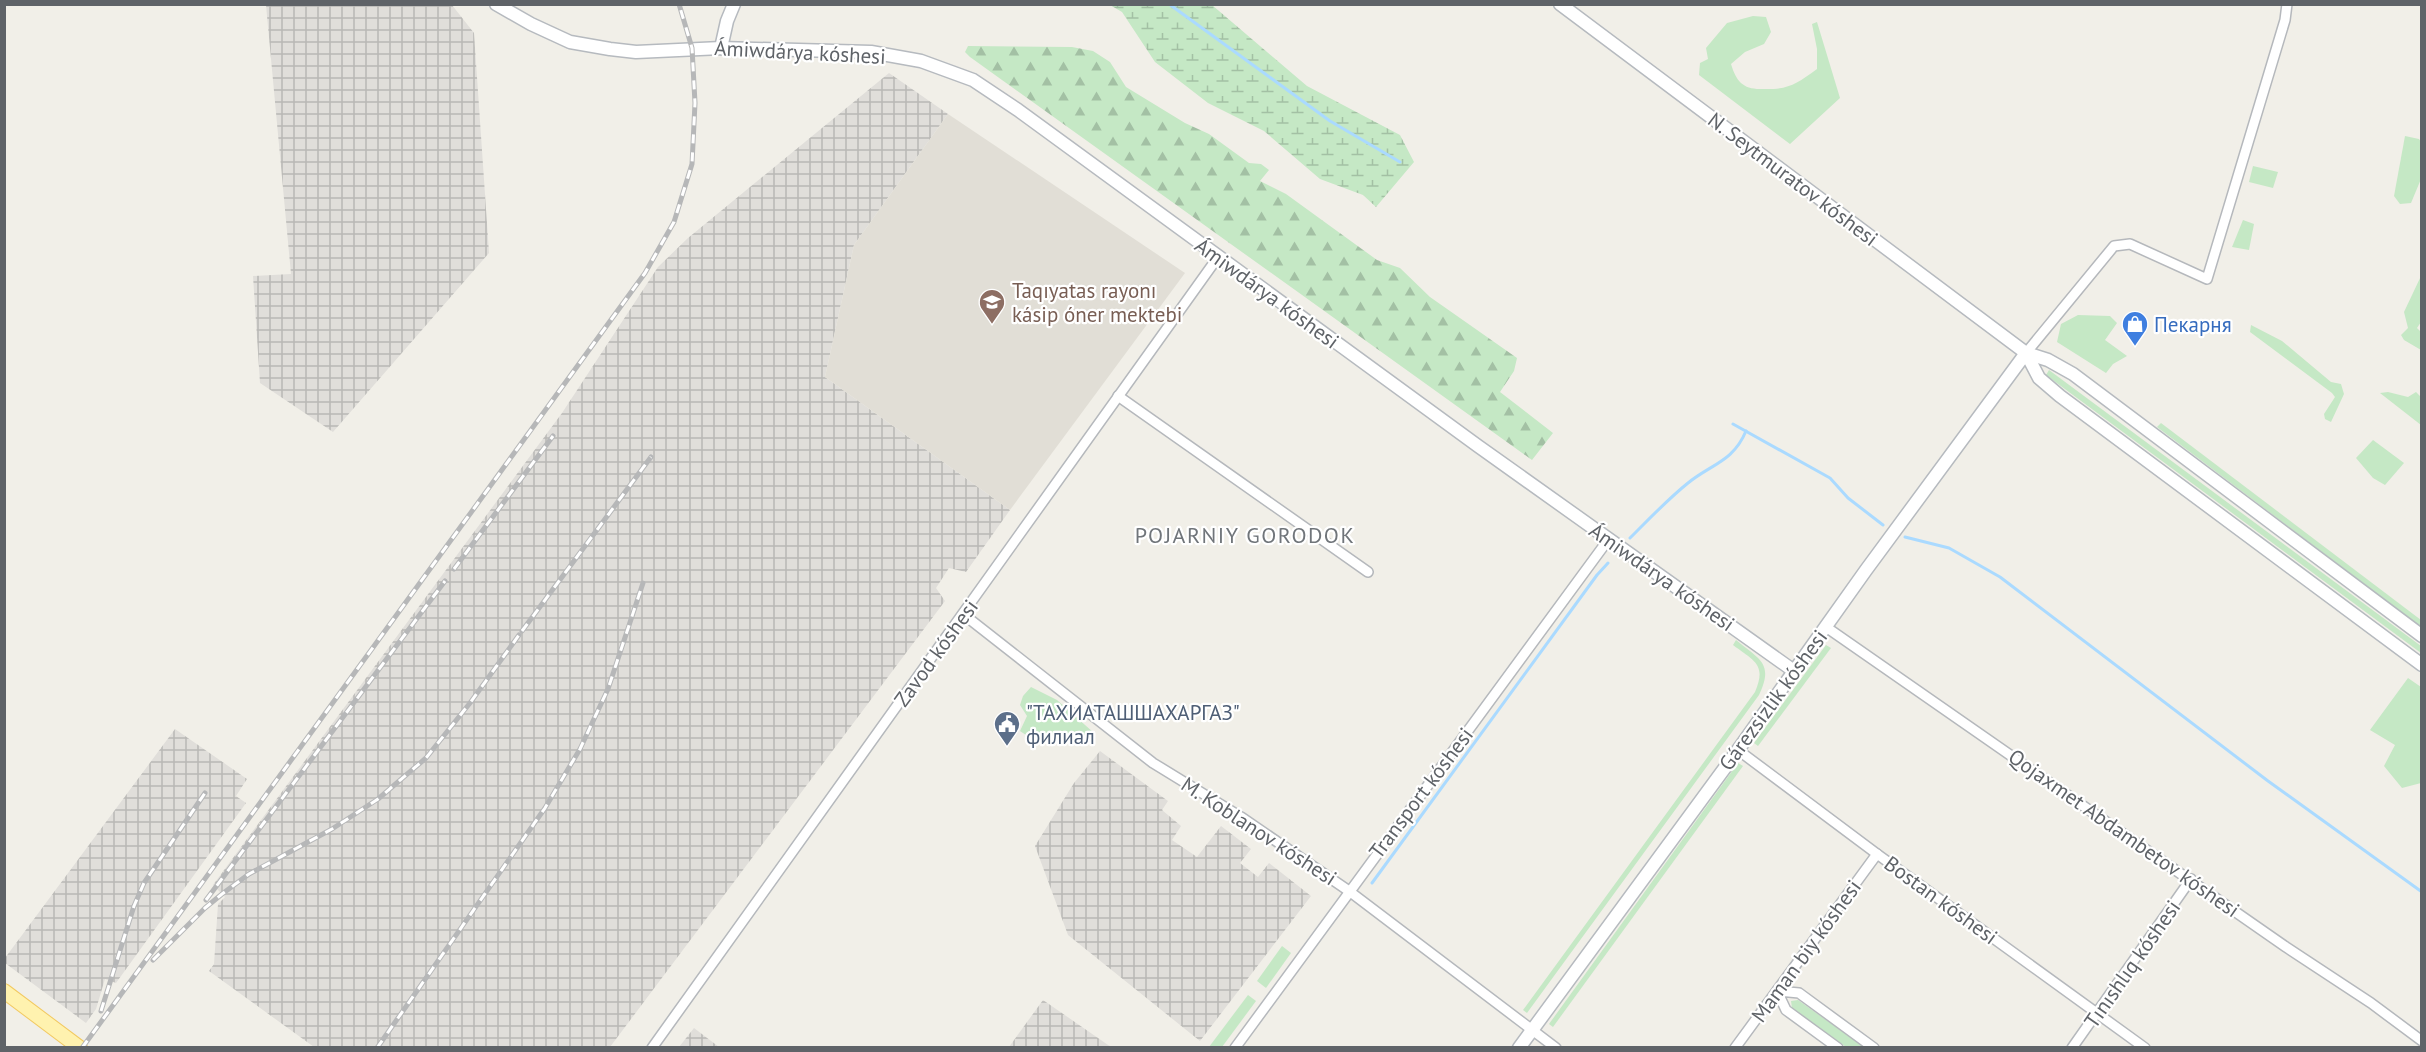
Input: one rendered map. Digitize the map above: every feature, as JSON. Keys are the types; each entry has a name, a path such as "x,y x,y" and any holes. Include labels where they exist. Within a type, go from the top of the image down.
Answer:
{"main road":[{"path":"4,991 80,1047"}],"street":[{"name":"Ámiwdárya kóshesi","path":"496,4 531,24 570,42 636,52 692,48 871,52 921,61 973,80 1608,540 1794,671"},
{"path":"722,48 727,21 734,4"},
{"name":"N. Seytmuratov kóshesi","path":"1560,4 2026,353"},
{"path":"2026,353 2114,246 2130,244 2207,279 2288,4"},
{"name":"Zavod kóshesi","path":"652,1047 1218,257"},
{"path":"2026,353 2048,360 2073,374 2421,636"},
{"path":"2026,353 2039,378 2060,396 2421,665"},
{"name":"Gárezsizlik kóshesi","path":"1519,1047 2026,353"},
{"path":"1118,396 1368,572"},
{"name":"Transport kóshesi","path":"1235,1047 1608,540"},
{"name":"M. Koblanov kóshesi","path":"963,614 1154,763 1241,817 1348,891 1556,1047"},
{"name":"Qojaxmet Abdambetov kóshesi","path":"1826,627 2286,947 2371,1003 2421,1041"},
{"name":"Bostan kóshesi","path":"1738,750 1877,854 2145,1047"},
{"name":"Maman biy kóshesi","path":"1736,1047 1877,854"},
{"name":"Tınıshlıq kóshesi","path":"2072,1047 2098,1014 2191,879"},
{"path":"1777,991 1786,1010 1838,1047"},
{"path":"1777,991 1798,993 1874,1047"}],"shaded area":[{"path":"266,5 452,5 474,33 489,253 333,432 260,383 253,276 291,274"},
{"path":"889,73 948,114 854,245 825,377 1010,510 966,572 949,568 936,588 945,601 610,1047 314,1047 209,971 214,964 218,904 225,897 213,885 562,413 658,267 688,238"},
{"name":"Taqıyatas rayonı kásip óner mektebi","path":"948,114 1185,273 1010,510 825,377 854,245"},
{"path":"175,729 247,779 236,796 246,803 116,983 105,979 96,1009 86,1023 5,963 5,958"},
{"path":"1100,751 1168,801 1162,810 1181,826 1172,840 1197,857 1221,826 1251,849 1240,863 1258,877 1269,863 1311,896 1200,1041 1068,935 1035,846 1074,783"},
{"path":"1043,1000 1111,1047 1009,1047"},
{"path":"694,1028 719,1047 679,1047"}],"green space":[{"path":"1110,5 1212,5 1307,86 1400,135 1414,162 1376,207 1363,195 1320,179 1264,131 1208,103 1155,62 1122,12"},
{"path":"1753,16 1766,17 1771,32 1764,44 1745,52 1731,64 1741,83 1754,89 1785,87 1797,83 1817,69 1817,49 1812,24 1817,22 1840,98 1790,144 1699,75 1700,63 1708,59 1706,48 1727,23"},
{"path":"968,46 1072,47 1093,51 1110,62 1126,87 1185,123 1209,134 1249,163 1261,164 1269,170 1260,181 1286,194 1377,260 1400,268 1430,297 1517,358 1514,371 1500,392 1553,433 1532,460 970,57 965,52"},
{"path":"2405,136 2419,139 2421,142 2421,179 2411,203 2400,204 2394,196"},
{"path":"2253,166 2278,172 2273,188 2249,182"},
{"path":"2243,220 2254,224 2249,250 2232,247"},
{"path":"2421,276 2421,322 2417,328 2421,332 2421,350 2404,340 2401,335 2408,328 2404,312"},
{"path":"2078,315 2110,316 2117,323 2105,340 2127,356 2113,364 2106,373 2057,342 2061,324"},
{"path":"2251,325 2282,341 2331,382 2341,384 2344,394 2331,422 2325,419 2324,414 2335,397 2332,393 2250,332"},
{"path":"2049,370 2421,646 2421,653 2046,375"},
{"path":"2388,392 2408,397 2416,392 2421,397 2421,425 2380,393"},
{"path":"2161,423 2421,620 2421,627 2157,427"},
{"path":"2373,440 2404,463 2385,485 2373,478 2356,458"},
{"path":"1736,640 1758,658 1765,669 1759,695 1527,1013 1523,1010 1755,692 1760,675 1759,669 1752,660 1733,645"},
{"path":"1826,645 1831,648 1758,746 1754,743"},
{"path":"2408,678 2421,687 2421,783 2402,788 2384,766 2395,745 2370,730"},
{"path":"1031,687 1057,700 1094,733 1058,744 1045,736 1038,743 1020,731 1027,716 1020,705 1023,696"},
{"path":"1738,763 1743,766 1553,1027 1549,1024"},
{"path":"1282,946 1291,953 1266,988 1257,981"},
{"path":"1248,995 1256,1001 1222,1047 1209,1047"},
{"path":"1798,1000 1864,1047 1846,1047 1792,1008 1791,1001"}],"waterway":[{"path":"1169,4 1330,121 1400,162"},
{"path":"1733,424 1830,478 1848,498 1883,525"},
{"path":"1630,538 1681,489 1735,450 1746,431"},
{"path":"1905,537 1949,548 2000,577 2268,781 2422,892"},
{"path":"1372,883 1608,563"}],"railway":[{"path":"82,1048 645,273 674,222 692,164 695,103 692,48 679,4"},
{"path":"454,569 553,436"},
{"path":"522,631 651,457"},
{"path":"206,900 445,581"},
{"path":"377,1048 545,808 580,749 608,689 643,583"},
{"path":"153,960 205,908 249,874 332,829 378,799 426,758 470,703 519,635"},
{"path":"101,1011 134,906 144,883 205,793"}],"place":[{"name":"Taqıyatas rayonı kásip óner mektebi","path":"992,325"},
{"name":"Пекарня","path":"2135,347"},
{"name":"\"ТАХИАТАШШАХАРГАЗ\" филиал","path":"1007,747"}],"district":[{"name":"POJARNIY GORODOK","path":"1245,535"}]}
